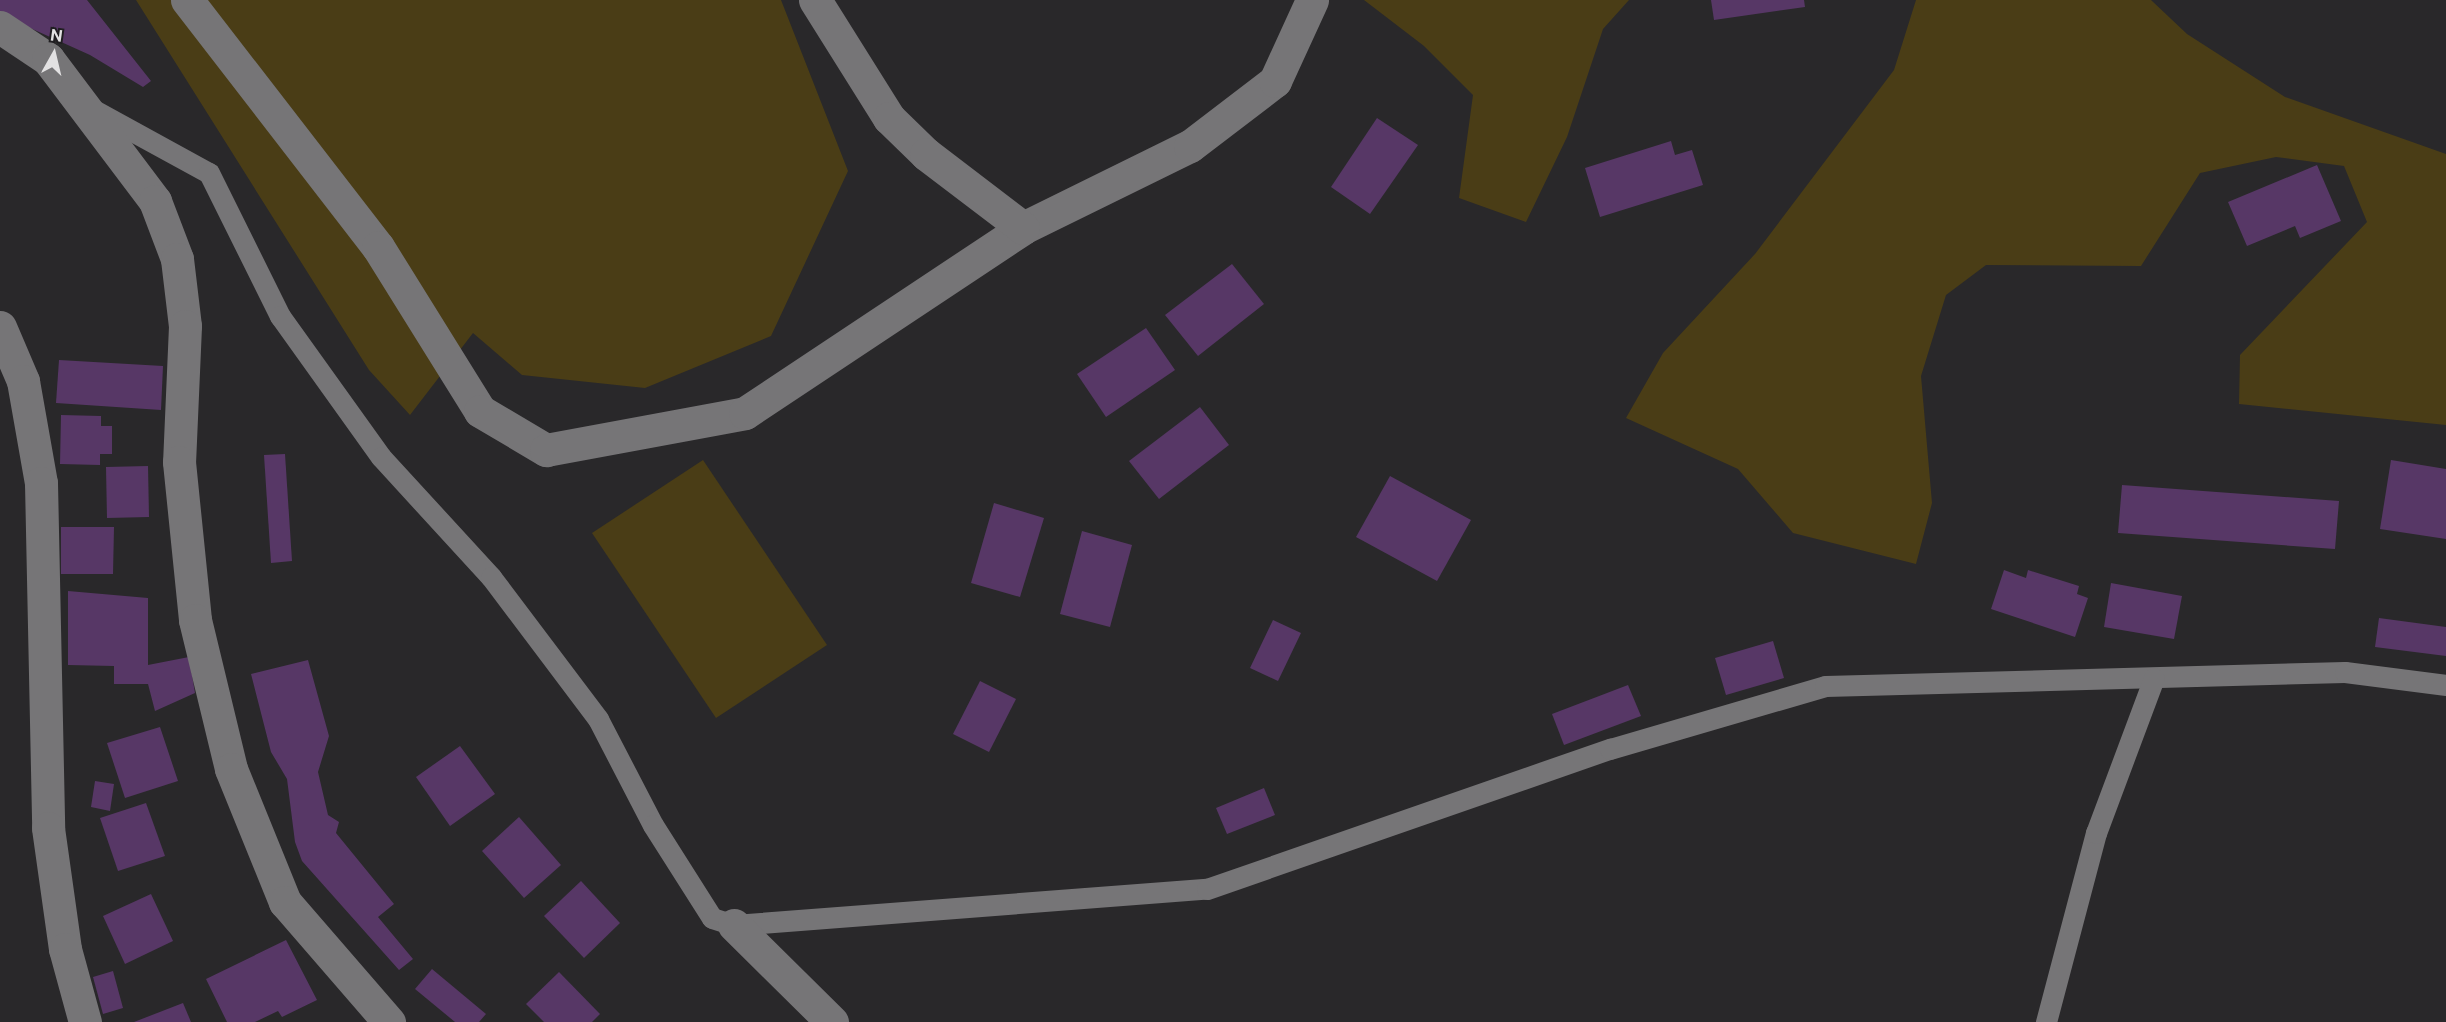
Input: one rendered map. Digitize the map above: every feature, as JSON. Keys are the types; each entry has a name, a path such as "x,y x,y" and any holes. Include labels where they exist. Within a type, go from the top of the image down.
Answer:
{"street":[{"path":"187,0 378,247 480,411 546,450 745,413 1023,228 1190,146 1275,81 1312,0"},
{"path":"815,0 889,118 926,154 1023,228"},
{"path":"0,27 48,59 155,201 177,259 184,326 178,462 195,620 231,769 285,902 389,1022"},
{"path":"0,327 23,381 39,464 48,828 65,949 86,1022"},
{"path":"734,926 832,1022"}],"lane":[{"path":"81,103 209,173 280,316 381,457 490,578 598,719 653,825 712,918 734,926 1207,889 1610,748 1825,686 2345,672 2446,684"},
{"path":"2046,1022 2096,833 2154,678"}],"shaded area":[{"path":"136,0 781,0 848,171 771,336 645,388 522,375 473,333 410,415 369,370"},
{"path":"1364,0 1629,0 1603,29 1567,137 1526,222 1459,198 1473,95 1424,46"},
{"path":"1916,0 2151,0 2187,34 2285,97 2446,154 2446,425 2239,404 2240,355 2367,222 2344,166 2276,157 2200,173 2141,266 1986,265 1946,295 1921,376 1932,503 1916,564 1793,533 1738,469 1626,418 1663,353 1755,254 1894,70"},
{"path":"703,460 827,645 716,718 592,533"}],"building":[{"path":"0,0 87,0 151,81 143,87 90,55 8,18 0,13"},
{"path":"1711,0 1804,0 1805,7 1714,20"},
{"path":"1377,118 1418,145 1370,214 1331,187"},
{"path":"1671,141 1675,155 1692,150 1703,185 1600,217 1585,168"},
{"path":"2317,165 2341,221 2300,238 2295,226 2247,246 2228,202"},
{"path":"1232,264 1264,304 1198,356 1165,315"},
{"path":"1146,328 1175,370 1106,417 1077,374"},
{"path":"59,360 163,366 161,410 56,403"},
{"path":"1200,407 1229,445 1159,499 1129,461"},
{"path":"61,415 101,416 101,426 112,426 112,454 100,454 100,465 60,464"},
{"path":"285,454 292,561 271,563 264,455"},
{"path":"2391,460 2446,469 2446,539 2380,529"},
{"path":"148,466 149,517 107,518 106,467"},
{"path":"1390,476 1471,520 1437,581 1356,537"},
{"path":"2122,485 2339,501 2335,549 2118,533"},
{"path":"994,503 1044,518 1020,597 971,583"},
{"path":"61,527 114,527 113,574 61,574"},
{"path":"1082,531 1132,545 1110,627 1060,614"},
{"path":"2004,570 2026,578 2028,570 2079,586 2077,594 2088,598 2075,637 1991,609"},
{"path":"2111,583 2182,596 2174,639 2104,627"},
{"path":"68,591 148,598 148,665 189,657 195,693 155,711 148,684 114,684 114,666 68,665"},
{"path":"2379,618 2446,627 2446,656 2375,647"},
{"path":"1273,620 1301,633 1278,681 1250,668"},
{"path":"1773,641 1784,678 1726,695 1715,658"},
{"path":"308,660 329,736 318,772 328,815 339,822 336,833 394,904 378,917 413,959 399,970 302,861 295,842 287,779 271,752 251,674"},
{"path":"980,681 1016,699 989,752 953,734"},
{"path":"1628,685 1641,716 1564,745 1552,714"},
{"path":"160,727 178,781 125,798 107,743"},
{"path":"460,746 495,794 450,826 416,777"},
{"path":"95,781 114,784 110,811 91,807"},
{"path":"1264,788 1275,815 1227,834 1216,808"},
{"path":"146,803 165,856 118,871 100,818"},
{"path":"519,817 561,865 524,898 482,851"},
{"path":"581,881 620,923 584,958 544,916"},
{"path":"151,894 173,941 125,964 103,916"},
{"path":"286,940 317,1000 282,1017 278,1011 255,1022 227,1022 206,979"},
{"path":"432,969 486,1014 479,1022 455,1022 415,989"},
{"path":"113,971 123,1008 103,1014 93,977"},
{"path":"559,972 600,1014 592,1022 544,1022 526,1004"},
{"path":"183,1003 191,1022 134,1022"}]}
